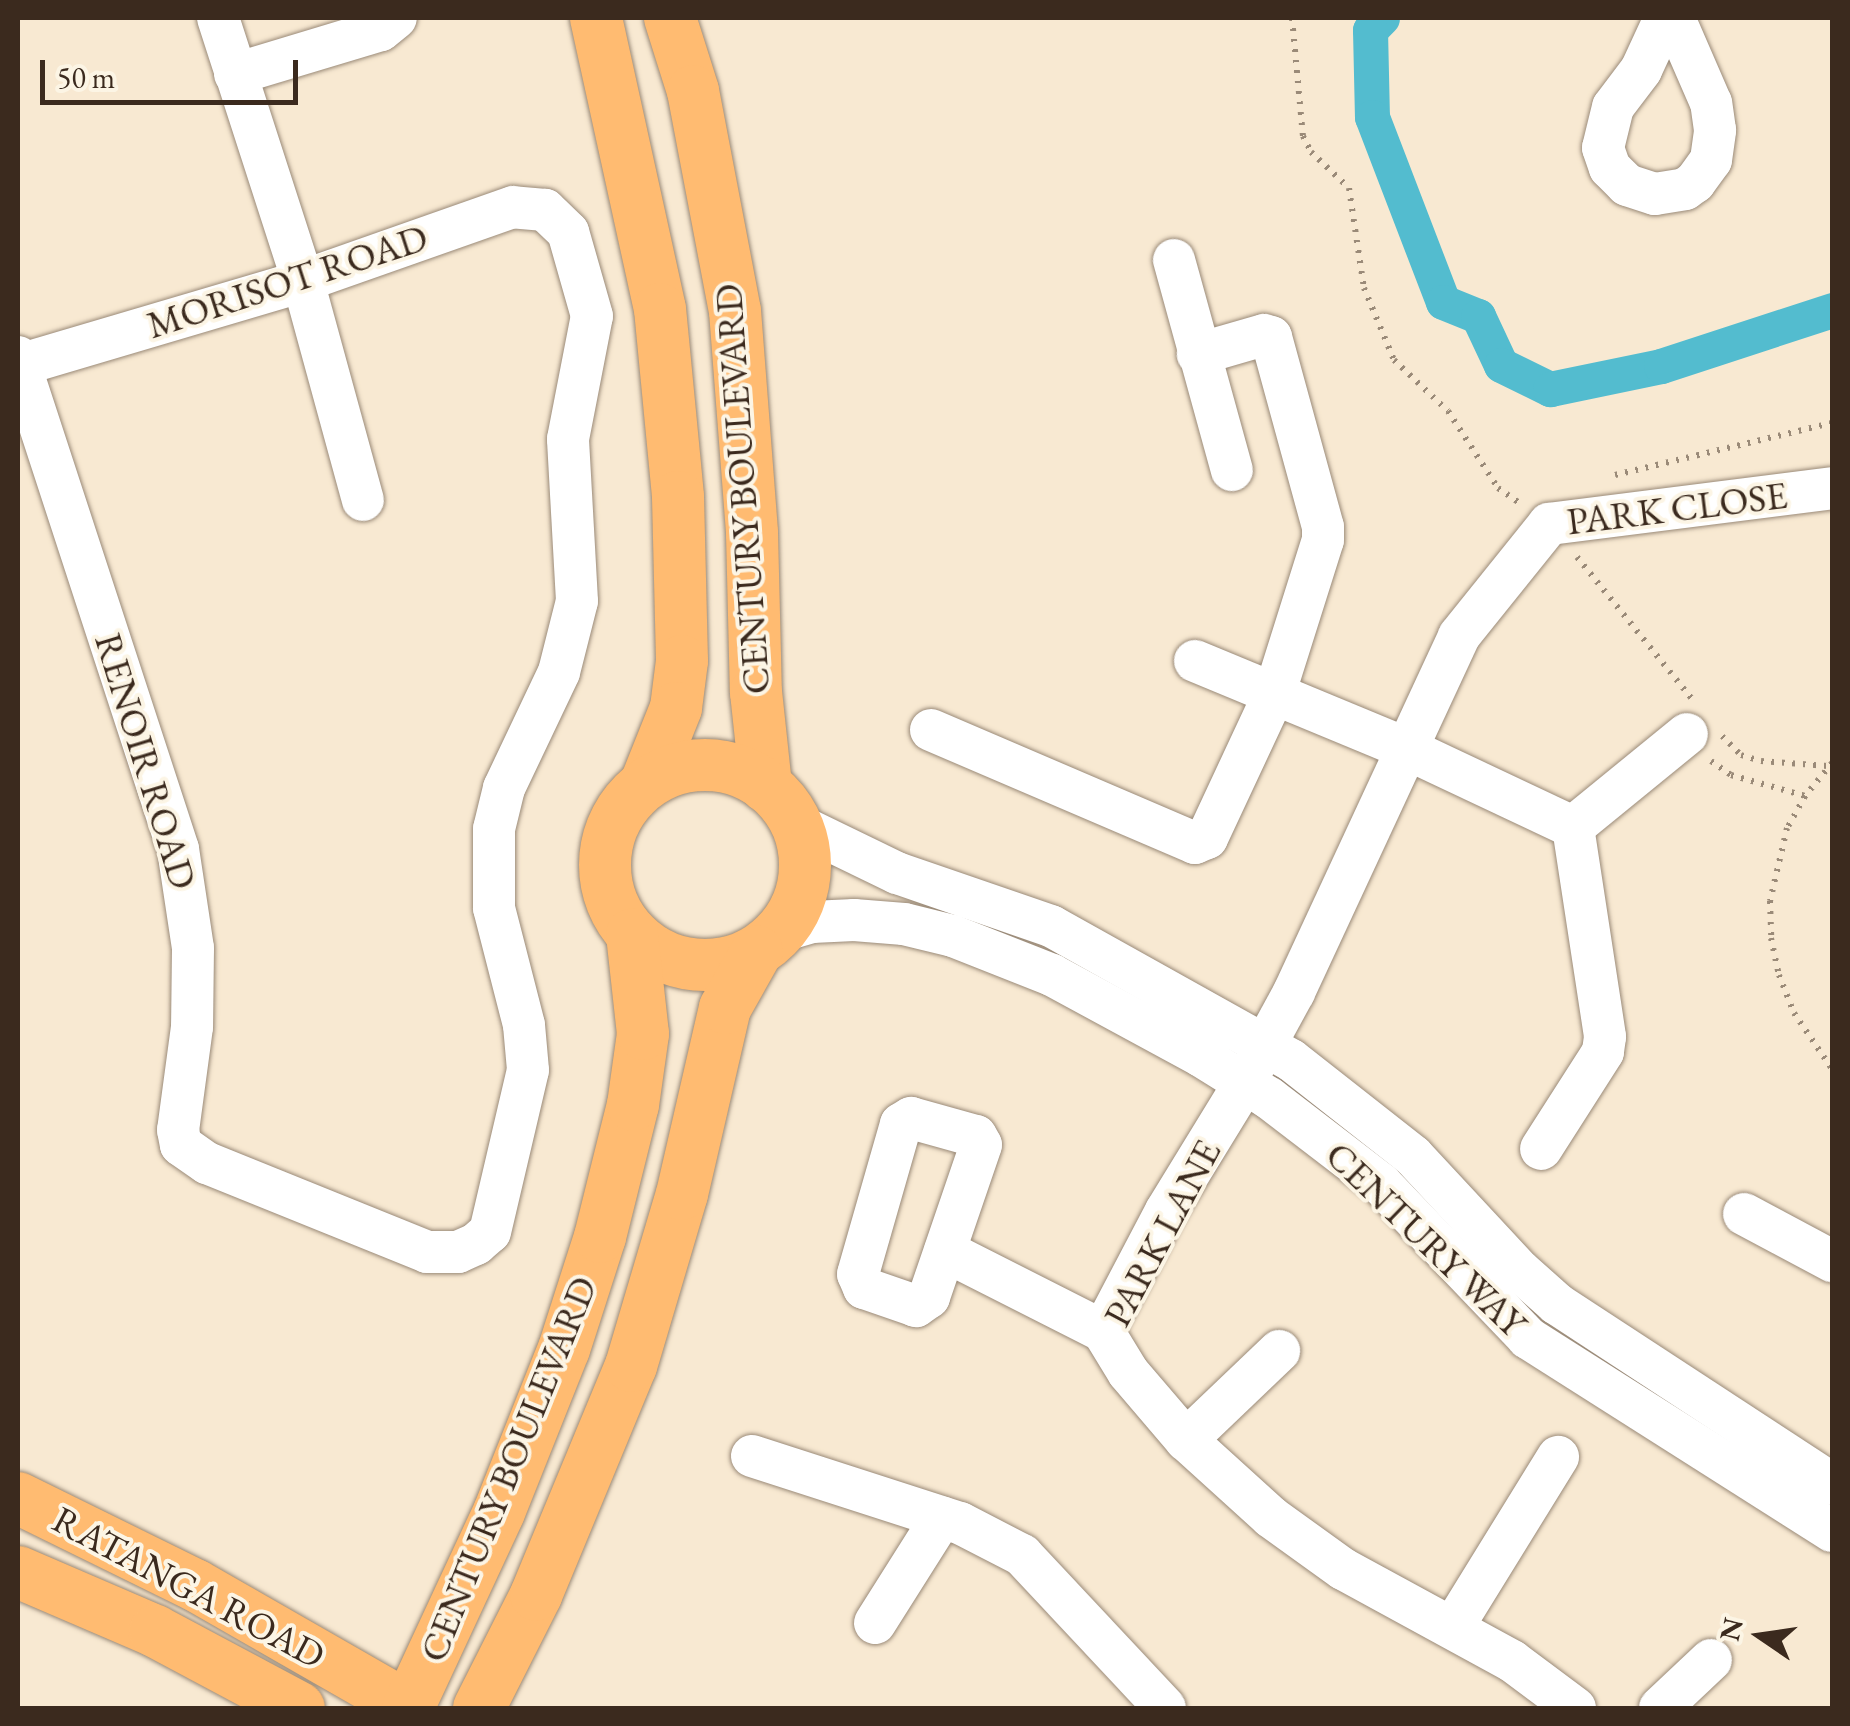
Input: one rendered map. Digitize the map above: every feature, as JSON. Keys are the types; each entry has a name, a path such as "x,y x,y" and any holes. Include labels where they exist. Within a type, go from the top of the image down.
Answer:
{"main road":[{"name":"CENTURY BOULEVARD","path":"596,18 617,98 660,309 678,497 682,661 676,708 646,783"},
{"name":"CENTURY BOULEVARD","path":"670,18 693,92 735,311 752,533 756,692 781,805"},
{"path":"707,764 738,770 781,805 805,856 804,879 796,906 769,941 726,964 692,965 664,958 632,935 609,896 604,861 619,812 646,783 676,769 707,764"},
{"name":"CENTURY BOULEVARD","path":"409,1708 517,1468 564,1349 600,1238 633,1105 643,1034 632,935"},
{"name":"CENTURY BOULEVARD","path":"479,1708 536,1595 630,1366 682,1194 725,1008 769,941"},
{"name":"RATANGA ROAD","path":"18,1498 195,1584 409,1708"},
{"name":"RATANGA ROAD","path":"31,1574 155,1631 299,1708"}],"street":[{"path":"218,18 303,281 362,500"},
{"path":"235,74 380,30 396,18"},
{"path":"1665,18 1641,70 1613,107 1603,148 1610,168 1627,185 1655,194 1685,189 1694,182 1711,160 1715,130 1711,103 1674,18"},
{"name":"MORISOT ROAD","path":"19,361 303,281 512,207 536,207 554,214 568,232 592,316 568,439 577,601 559,672 504,788 494,829 494,908 528,1059 490,1232 458,1252 427,1252 207,1163"},
{"path":"1174,260 1232,470"},
{"path":"932,730 1199,844 1208,838 1274,692 1324,540 1324,527 1272,337 1264,334 1198,354"},
{"name":"RENOIR ROAD","path":"19,361 178,849 189,903 193,989 178,1130 182,1145 207,1163"},
{"name":"PARK CLOSE","path":"1405,748 1459,636 1549,524 1832,488"},
{"path":"1195,661 1405,748 1573,827"},
{"path":"1573,827 1699,721"},
{"name":"PARK LANE","path":"1405,748 1266,1045 1166,1210 1103,1331 1128,1372 1186,1440 1306,1544 1369,1584 1512,1661 1575,1708"},
{"name":"CENTURY WAY","path":"781,805 897,873 1052,926 1266,1045 1413,1156 1520,1271 1557,1304 1832,1484"},
{"path":"1541,1149 1603,1052 1606,1036 1573,827"},
{"name":"CENTURY WAY","path":"769,941 812,922 854,920 904,924 953,936 1052,976 1245,1082 1381,1184 1488,1302 1528,1338 1832,1530"},
{"path":"1744,1214 1832,1262"},
{"path":"944,1251 1103,1331"},
{"path":"1186,1440 1279,1351"},
{"path":"752,1456 942,1517 1022,1555 1165,1708"},
{"path":"1452,1627 1558,1458"},
{"path":"874,1623 942,1517"},
{"path":"1660,1708 1712,1660"}],"path":[{"path":"1292,18 1290,32 1302,136 1311,152 1348,188 1364,288 1394,360 1448,411 1498,488 1549,524 1699,721 1741,754 1761,761 1830,765"},
{"path":"1605,482 1619,472 1832,423"},
{"path":"1699,721 1705,757 1731,775 1805,796"},
{"path":"1830,765 1805,796 1775,864 1771,938 1794,1013 1832,1068"}],"waterway":[{"path":"1382,18 1370,30 1372,117 1443,302 1478,316 1501,365 1550,389 1661,366 1832,310"}]}
